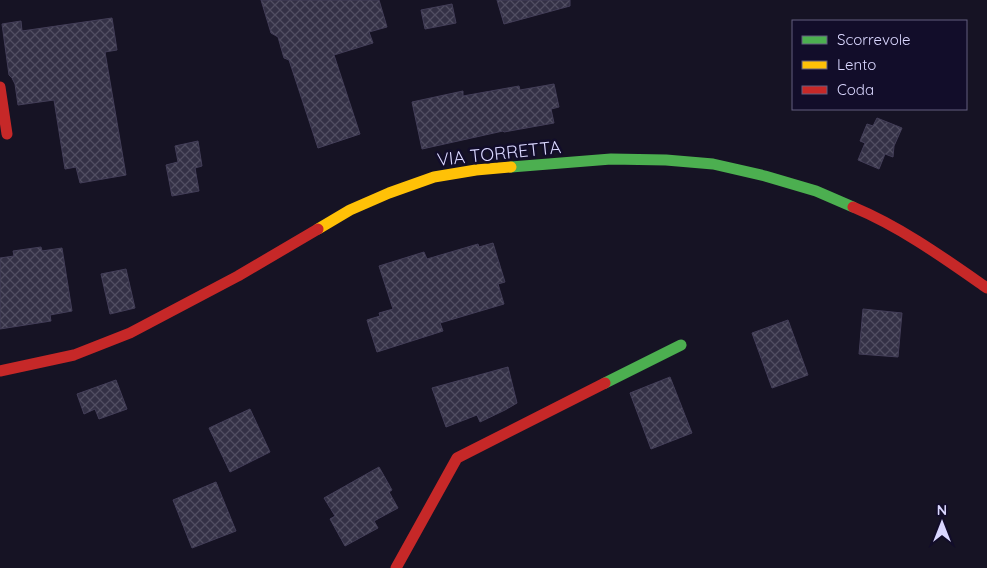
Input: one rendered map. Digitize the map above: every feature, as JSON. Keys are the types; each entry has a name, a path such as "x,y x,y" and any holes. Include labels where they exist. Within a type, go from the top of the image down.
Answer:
{"street":[{"path":"0,87 7,134"},
{"name":"VIA TORRETTA","path":"0,371 74,355 130,333 238,276 350,210 389,192 434,177 476,170 527,165 610,159 666,160 713,164 765,176 816,191 876,216 918,240 987,288"},
{"path":"396,568 457,458 681,345"}],"building":[{"path":"261,0 379,0 387,27 369,32 373,43 334,55 360,134 318,148 289,60 284,58 278,37 271,33"},
{"path":"497,0 570,0 570,6 504,24"},
{"path":"452,4 456,23 425,29 421,10"},
{"path":"112,18 117,50 105,52 126,175 80,183 76,167 65,169 54,100 18,105 15,84 9,75 2,24 21,21 22,31"},
{"path":"554,84 559,107 551,109 554,123 503,131 422,149 412,102 463,91 463,96 519,86 520,90"},
{"path":"877,118 902,128 894,146 893,157 885,154 879,169 858,160 865,143 860,141 867,124 873,126"},
{"path":"198,141 202,166 195,168 199,191 172,196 166,165 178,162 175,146"},
{"path":"493,243 505,282 498,284 504,304 440,323 443,331 377,352 367,320 380,316 379,313 393,309 379,266 424,252 427,259 478,244 479,247"},
{"path":"41,247 42,251 62,248 72,311 50,315 51,321 0,329 0,258 14,256 13,251"},
{"path":"126,269 135,308 110,314 101,274"},
{"path":"863,309 902,313 898,357 859,354"},
{"path":"788,320 808,375 772,388 752,333"},
{"path":"508,367 517,403 480,422 477,415 446,427 432,388"},
{"path":"670,377 692,433 651,449 630,393"},
{"path":"116,380 127,409 99,419 95,409 84,414 77,394"},
{"path":"250,409 270,452 230,472 209,428"},
{"path":"379,467 392,490 389,492 398,508 374,521 378,528 345,546 330,519 335,516 324,498"},
{"path":"216,482 236,531 192,548 173,500"}],"traffic: fast":[{"path":"511,167 611,159 666,160 713,164 765,176 816,191 853,207"},
{"path":"605,383 681,345"}],"traffic: slow":[{"path":"318,229 350,210 389,193 434,177 476,170 511,167"}],"traffic: jam":[{"path":"0,87 7,134"},
{"path":"853,207 905,234 987,288"},
{"path":"0,371 74,355 130,333 238,276 318,229"},
{"path":"396,568 457,458 605,383"}]}
